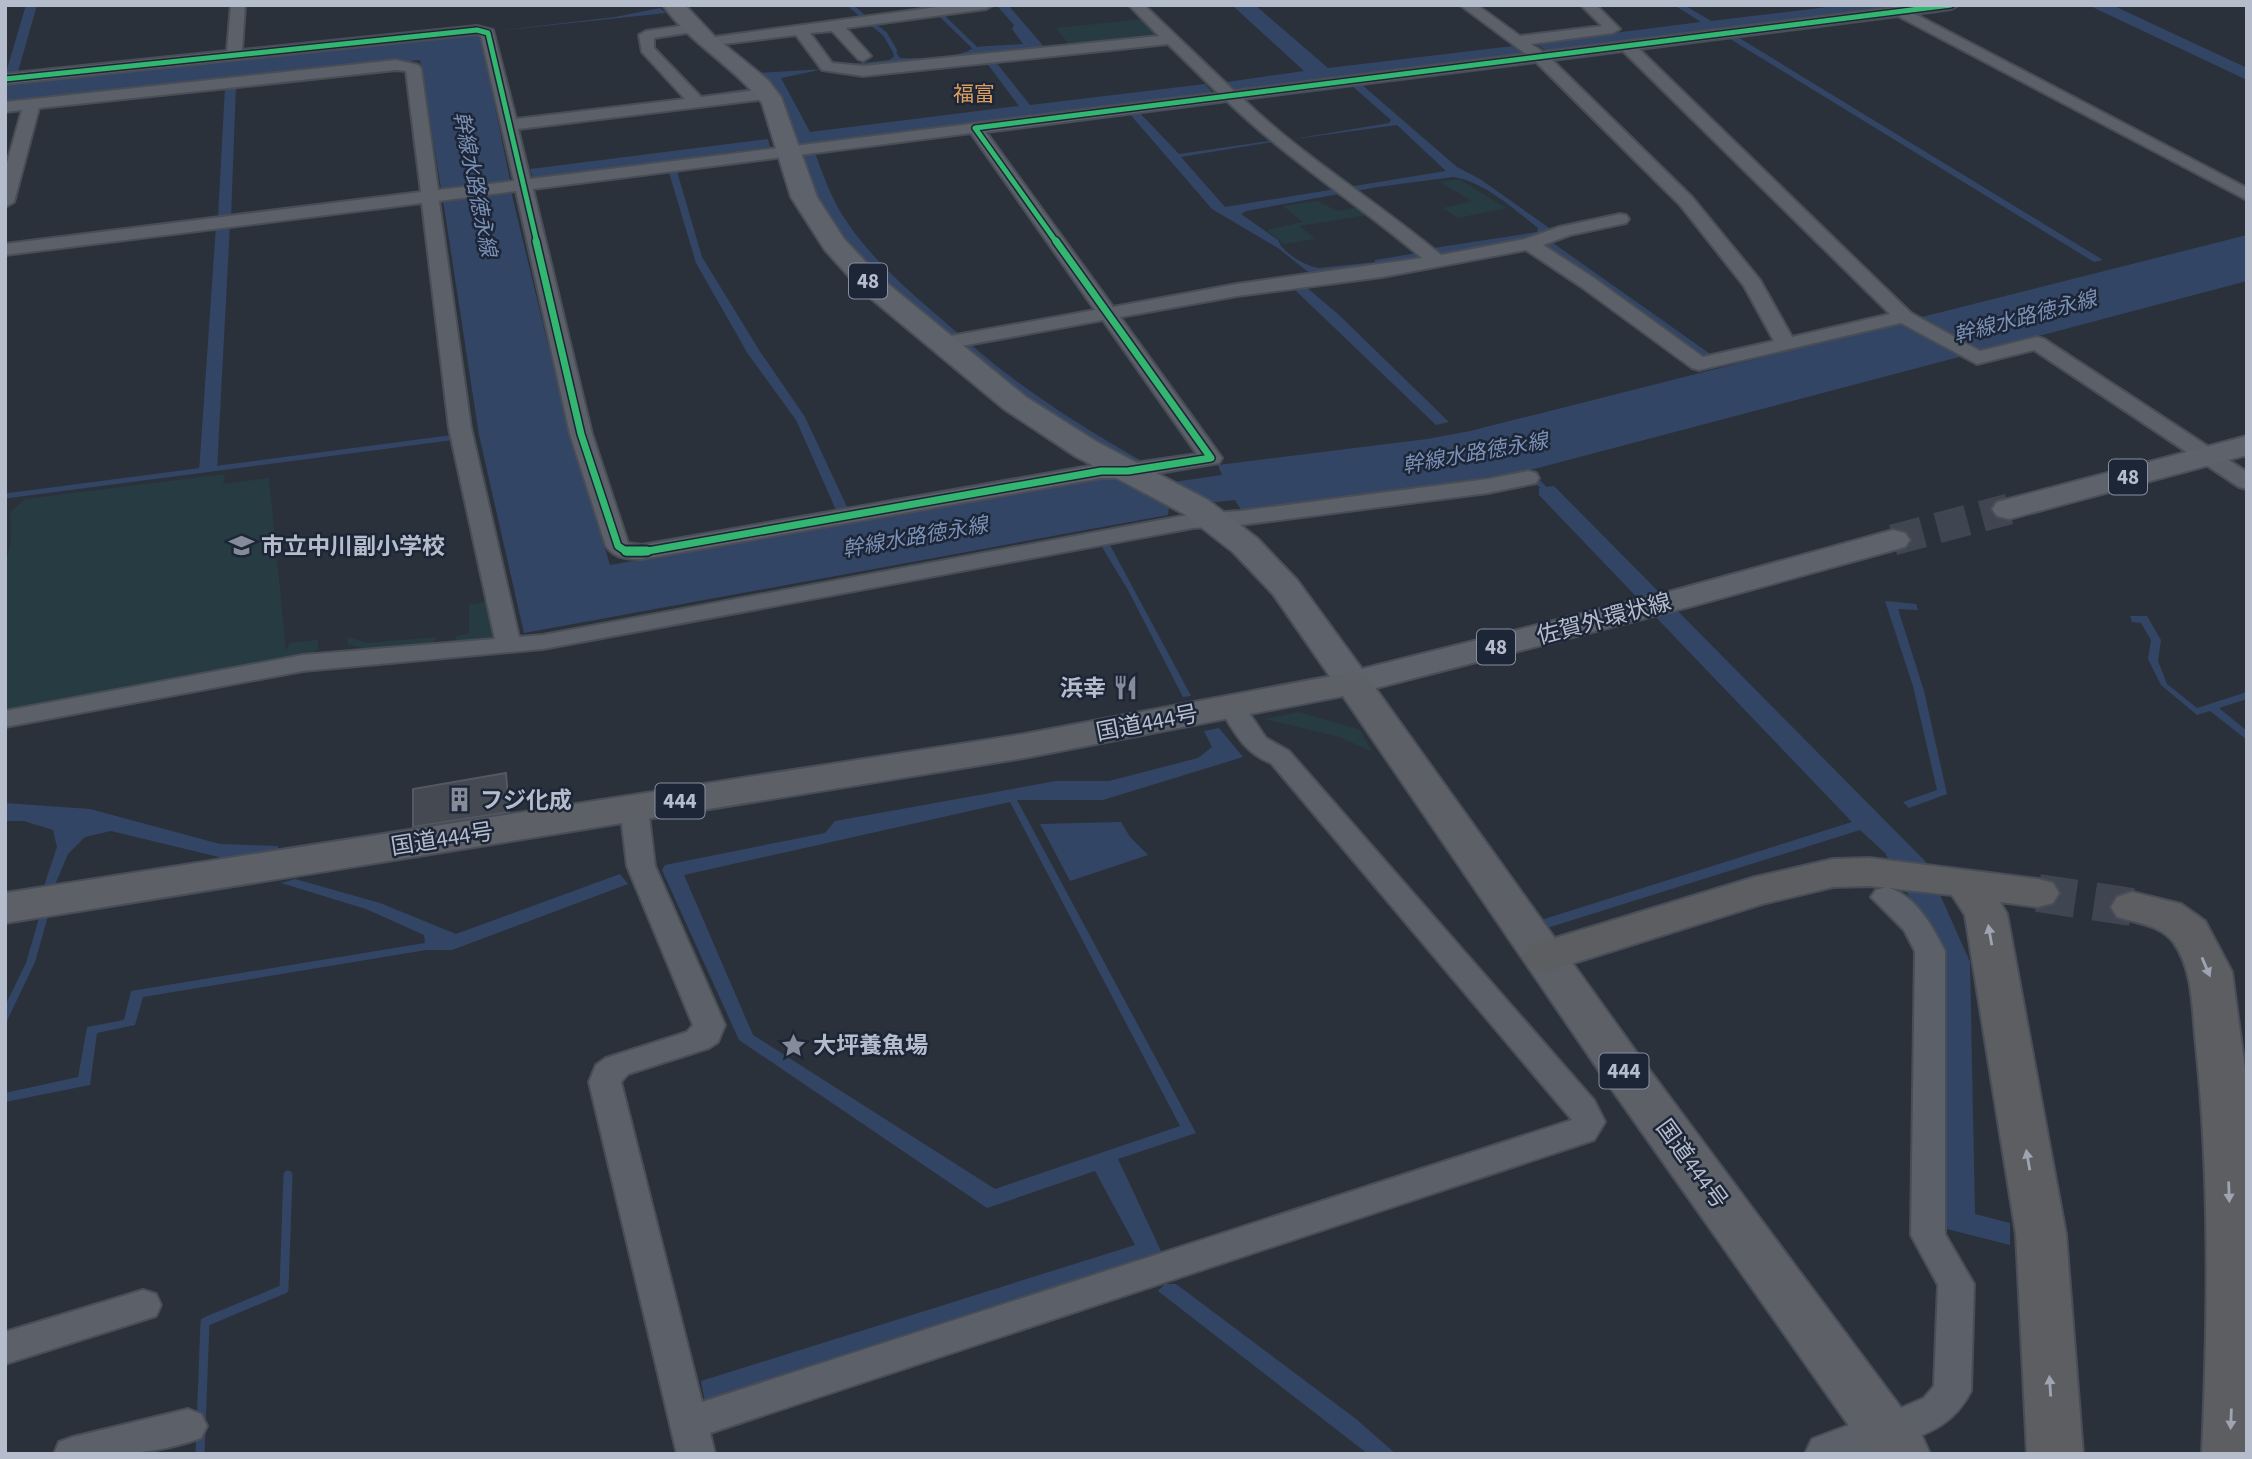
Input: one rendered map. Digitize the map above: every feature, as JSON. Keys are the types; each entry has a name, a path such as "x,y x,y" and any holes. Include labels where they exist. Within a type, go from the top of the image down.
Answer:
{"highway":[{"name":"国道444号","path":"5,908 1024,746 1353,683 1545,957 1894,1443"},
{"path":"1545,957 1797,879 1833,873 1870,872 2038,893"},
{"path":"1965,882 1986,914 2041,1234 2054,1454"},
{"path":"2132,907 2166,914 2189,932 2210,972 2225,1100 2227,1141 2234,1318 2230,1454"}],"main road":[{"name":"48","path":"673,5 773,103 804,197 834,244 872,285 1014,403 1086,449 1204,513 1245,545 1285,587 1353,683"},
{"name":"48","path":"2009,509 2247,446"},
{"name":"佐賀外環状線","path":"1353,683 1685,598 1893,540"}],"street":[{"path":"234,55 237,5"},
{"path":"891,5 903,16"},
{"path":"697,102 647,49 646,36 800,30 986,5"},
{"path":"1136,5 1271,135 1430,255"},
{"path":"1468,5 1540,57 1686,201 1754,284 1786,344"},
{"path":"1517,41 1613,29 1588,5"},
{"path":"5,250 1627,47 1894,8 1951,5"},
{"path":"1894,8 2247,195"},
{"path":"830,26 836,27 863,56"},
{"path":"800,30 827,67 863,71 1170,39"},
{"path":"5,79 484,31 488,33 581,434 618,546 626,552 642,552 1101,471 1138,476 1211,458 975,128"},
{"path":"1627,47 1913,322 1977,358 2037,343 2247,482"},
{"path":"5,107 409,65 413,68 460,428 509,646"},
{"path":"508,125 766,94"},
{"path":"5,202 32,104"},
{"path":"945,343 1430,255 1529,244 1565,231 1620,219"},
{"path":"1529,244 1587,282 1699,364 1786,344 1913,322"},
{"path":"5,719 303,663 473,646 543,642 1204,513 1240,518 1461,490 1528,478"},
{"path":"634,808 640,866 709,1025 707,1034 698,1040 617,1066 607,1073 606,1082 693,1438 1583,1131 1590,1122 1583,1109 1280,757 1265,753 1256,744 1232,707"},
{"path":"1829,1454 1894,1443 1937,1410 1952,1391 1956,1284 1928,1236 1930,951 1916,924 1886,897"},
{"path":"5,1348 142,1305"},
{"path":"73,1454 188,1426"}],"green space":[{"path":"1144,19 1163,38 1072,48 1056,28"},
{"path":"1459,179 1506,208 1458,218 1443,208 1472,201 1440,182"},
{"path":"1317,201 1337,211 1361,207 1372,214 1300,226 1315,239 1284,244 1267,230 1303,222 1283,206"},
{"path":"225,474 223,484 269,478 286,651 290,643 318,640 318,649 310,656 5,713 5,565 11,542 10,513 25,499"},
{"path":"490,601 497,636 494,639 457,642 455,636 469,634 469,605"},
{"path":"348,637 367,643 436,637 433,644 364,649 348,644"},
{"path":"1299,712 1360,730 1372,752 1340,737 1265,719"}],"water":[{"path":"26,5 37,5 17,75 5,76"},
{"path":"1008,5 1046,49 861,68 835,66 889,60 894,57 893,51 900,58 928,58 960,54 974,47 1023,44 1012,29 1014,25 998,7"},
{"path":"1232,5 1255,5 1328,68 1513,46 1524,55 1234,90 1227,82 1304,71"},
{"path":"1674,5 1684,5 1711,21 1843,5 1876,5 1884,9 1548,52 1535,43 1701,22"},
{"path":"2088,5 2112,5 2247,68 2247,80"},
{"path":"660,8 666,13 496,31 615,17"},
{"name":"幹線水路徳永線","path":"480,34 510,180 492,182 493,193 511,191 568,428 610,565 1110,476 1131,488 1222,475 1218,465 1427,439 1470,431 2247,235 2247,281 1534,469 1241,510 1235,500 1169,507 1168,515 524,633 479,435 443,200 460,197 458,187 441,188 420,60 5,104 5,82"},
{"path":"1736,36 2103,260 2094,262 1727,37"},
{"path":"995,61 1030,105 1205,84 1213,93 799,144 782,100 757,73 824,69 781,78 810,132 1019,106 986,62"},
{"path":"1361,84 1457,167 1480,179 1552,230 1536,238 1443,255 1423,256 1393,265 1312,275 1278,248 1212,209 1128,112 1138,111 1179,154 1272,142 1181,157 1225,207 1446,171 1397,125 1287,140 1389,123 1391,120 1351,85","holes":["1453,177 1487,190 1538,228 1537,232 1434,248 1435,250 1375,262 1319,268 1295,258 1278,240 1241,214 1377,187"]},
{"path":"236,85 231,217 218,218 225,87"},
{"path":"768,139 770,147 533,178 530,169"},
{"path":"815,153 837,206 859,238 900,283 961,336 952,338 914,306 877,273 844,237 818,195 803,154"},
{"path":"676,168 702,257 759,350 805,417 847,507 836,510 796,420 748,354 696,263 668,169"},
{"path":"230,224 217,470 199,473 216,226"},
{"path":"1553,243 1713,356 1700,358 1542,246"},
{"path":"1306,287 1339,315 1449,422 1436,425 1294,289"},
{"path":"968,342 1051,406 1140,460 1134,462 1058,420 960,344"},
{"path":"1554,486 1925,861 1970,962 1975,1214 2010,1223 2010,1245 1947,1229 1942,956 1885,853 1860,830 1547,928 1541,920 1852,822 1539,495 1539,488"},
{"path":"1110,545 1191,696 1183,697 1128,590 1102,547"},
{"path":"1885,601 1916,604 1918,610 1898,609 1924,691 1947,794 1909,808 1903,802 1937,790 1913,686"},
{"path":"2130,616 2147,616 2161,640 2158,661 2167,684 2197,708 2247,692 2247,699 2219,708 2247,731 2247,740 2210,711 2197,715 2161,685 2148,659 2151,640 2141,623 2132,622"},
{"path":"1219,728 1243,757 1103,800 1017,800 1196,1133 1118,1159 1161,1251 1152,1258 705,1402 701,1381 1135,1245 1095,1171 987,1208 739,1040 662,870 665,865 825,833 835,821 1056,781 1109,781 1198,758 1212,747 1204,731","holes":["1010,802 1180,1126 995,1189 753,1035 684,875"]},
{"path":"5,803 90,809 220,844 278,846 278,850 227,859 111,831 85,837 68,854 54,887 43,889 57,847 53,830 24,821 5,821"},
{"path":"1121,822 1130,837 1148,855 1070,881 1040,824"},
{"path":"620,874 628,884 452,950 426,950 143,997 135,1025 97,1033 90,1085 5,1102 5,1093 78,1077 87,1027 124,1020 131,991 425,943 424,935 366,909 281,883 295,879 380,903 456,934"},
{"path":"48,916 35,962 5,1025 5,1006 26,963 39,918"},
{"path":"1165,1284 1176,1284 1356,1419 1396,1454 1368,1454 1158,1291"}],"building":[{"name":"フジ化成","path":"506,773 509,812 413,827 413,789"}],"waterway":[{"path":"850,5 866,19"},
{"path":"940,14 974,47"},
{"path":"870,22 885,34 895,51"},
{"path":"726,94 747,91"},
{"path":"5,496 449,438"},
{"path":"1531,475 1550,494"},
{"path":"200,1454 205,1322 284,1289 288,1175"}],"tunnel":[{"path":"1893,540 2009,509"},
{"path":"2038,893 2132,907"}],"cycle path":[{"path":"5,79 477,30 488,33 581,434 618,546 627,552 642,552 1101,471 1128,471 1211,458 975,128 1951,5"}],"place":[{"name":"市立中川副小学校","path":"241,546"},
{"name":"浜幸","path":"1126,688"},
{"name":"フジ化成","path":"460,800"},
{"name":"大坪養魚場","path":"793,1045"}],"district":[{"name":"福富","path":"974,94"}]}
